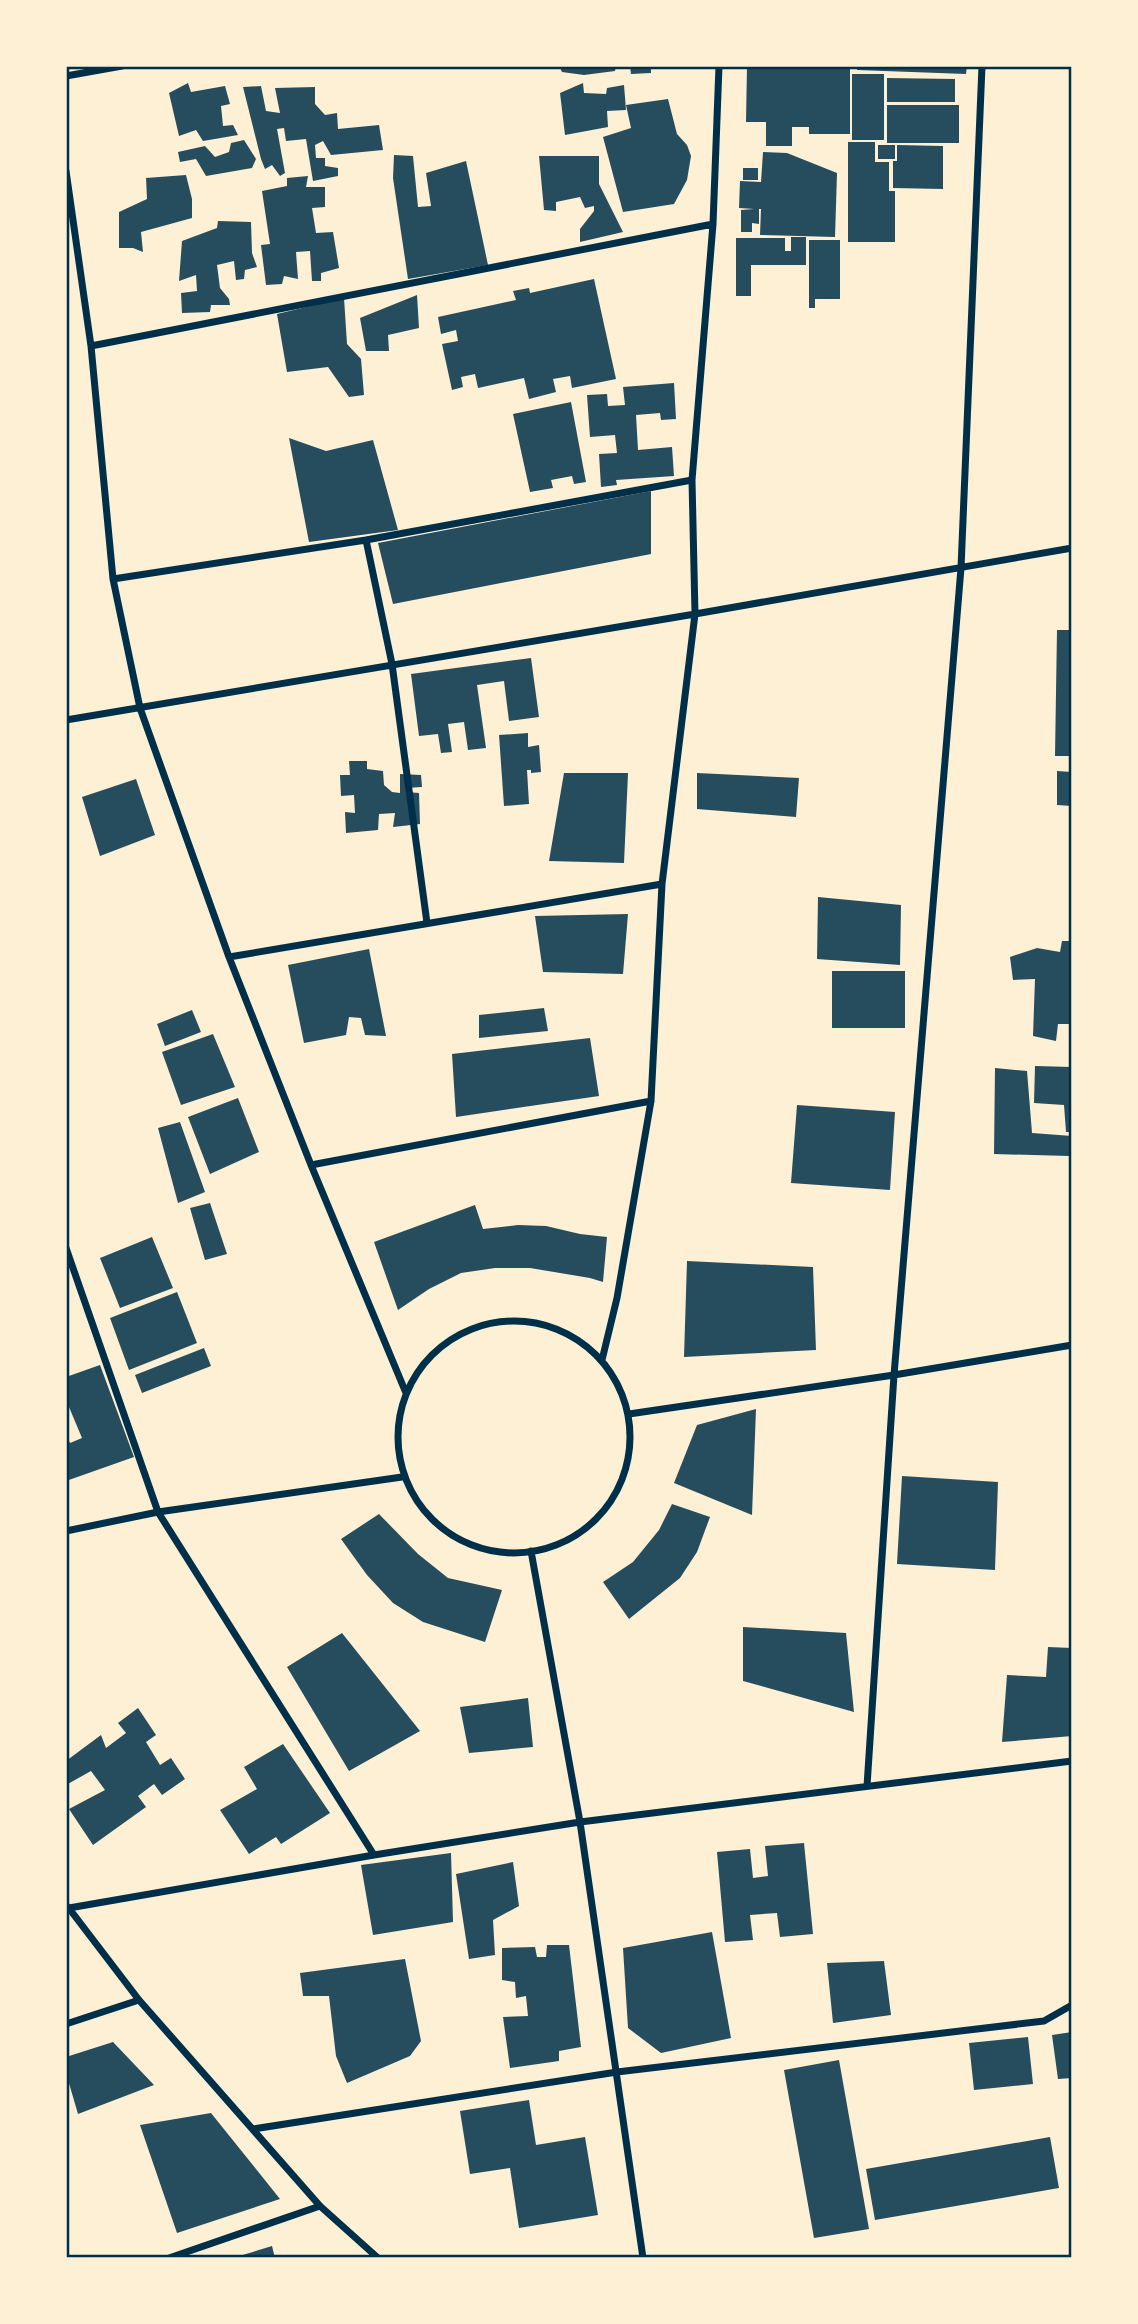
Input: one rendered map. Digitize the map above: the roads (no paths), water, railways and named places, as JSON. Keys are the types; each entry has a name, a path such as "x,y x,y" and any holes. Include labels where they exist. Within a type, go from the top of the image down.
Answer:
{"street":[{"path":"66,76 122,66"},
{"path":"602,1360 617,1298 651,1101 662,884 695,614 692,480 713,224 719,66"},
{"path":"867,1786 894,1375 961,568 982,66"},
{"path":"66,171 91,346 113,579 140,708 229,957 311,1165 406,1393"},
{"path":"91,346 713,224"},
{"path":"113,579 366,540 692,480"},
{"path":"366,540 392,664 427,923"},
{"path":"66,720 1072,548"},
{"path":"229,957 662,884"},
{"path":"311,1165 651,1101"},
{"path":"66,1248 158,1512 374,1855"},
{"path":"525,1321 554,1327 580,1341 602,1360 615,1377 623,1394 629,1414 631,1445 625,1475 610,1504 589,1527 562,1543 531,1551 503,1552 474,1546 449,1532 427,1513 402,1477 398,1439 406,1393 421,1368 441,1347 467,1331 495,1322 525,1321"},
{"path":"629,1414 894,1375 1072,1345"},
{"path":"66,1531 158,1512 402,1477"},
{"path":"531,1551 580,1822 643,2258"},
{"path":"377,2258 320,2206 139,2000 68,1906 580,1822 1072,1761"},
{"path":"66,2024 139,2000"},
{"path":"253,2129 617,2072 1044,2021 1072,2005"},
{"path":"169,2258 320,2206"}]}
